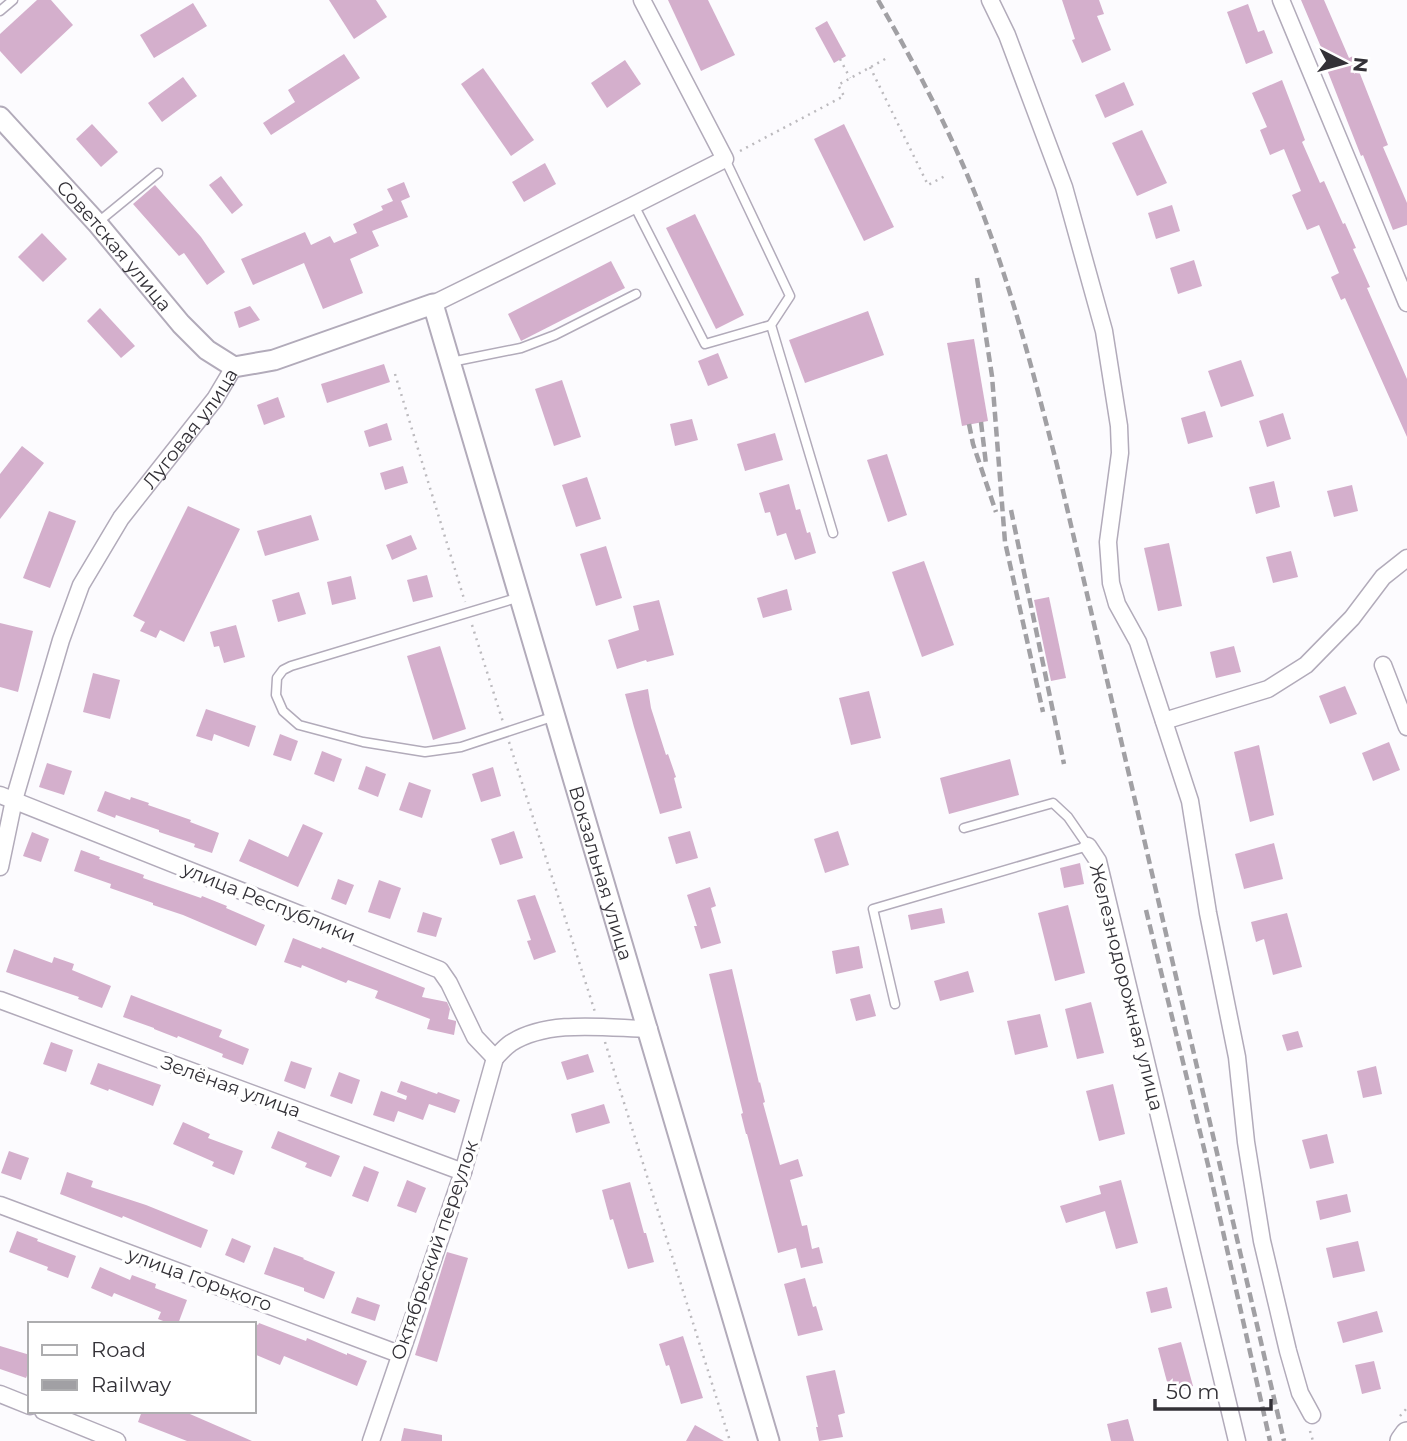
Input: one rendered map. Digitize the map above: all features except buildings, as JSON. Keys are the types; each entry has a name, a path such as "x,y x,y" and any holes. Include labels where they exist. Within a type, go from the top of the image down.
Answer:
{"main road":[{"path":"1402,1441 1407,1434"}],"street":[{"path":"642,0 725,159"},
{"path":"990,0 1007,35 1065,187 1104,331 1119,426 1120,453 1108,542 1111,583 1117,604 1138,642 1189,801 1237,1056 1246,1142 1262,1241 1287,1351 1300,1394 1312,1415"},
{"path":"1281,0 1407,303"},
{"name":"Советская улица","path":"0,117 97,223 181,324 207,349 234,367"},
{"name":"Луговая улица","path":"0,867 7,798 81,585 121,518 215,399 234,367 274,360 433,304 725,159"},
{"name":"Вокзальная улица","path":"433,304 769,1441"},
{"path":"1164,721 1268,689 1306,664 1352,618 1382,577 1407,558"},
{"path":"1383,664 1407,726"},
{"name":"улица Республики","path":"7,798 440,970 475,1037 495,1058"},
{"name":"Железнодорожная улица","path":"1088,846 1098,861 1237,1441"},
{"name":"Зелёная улица","path":"0,1000 463,1172"},
{"path":"495,1058 510,1044 528,1035 569,1026 649,1029"},
{"name":"Октябрьский переулок","path":"371,1441 463,1172 495,1058"},
{"name":"улица Горького","path":"0,1205 400,1354"},
{"path":"0,1394 28,1405"},
{"path":"48,1413 117,1441"}],"lane":[{"path":"0,11 13,0"},
{"path":"634,205 705,344 771,325 790,296 725,159"},
{"path":"97,223 158,173"},
{"path":"451,362 521,348 555,335 636,294"},
{"path":"771,325 833,533"},
{"path":"520,597 291,666 283,670 277,678 276,695 283,711 299,725 363,742 425,752 461,747 555,716"},
{"path":"964,828 1053,803 1068,817 1088,846"},
{"name":"Железнодорожная улица","path":"895,1004 873,909 1088,846"}],"path":[{"path":"725,159 844,96 838,85 887,58"},
{"path":"840,59 850,78"},
{"path":"870,67 928,185 945,176"},
{"path":"395,374 730,1441"}],"railway":[{"path":"878,0 923,81 963,165 992,238 1027,351 1057,465 1284,1441"},
{"path":"977,278 992,376 1005,542 1043,712"},
{"path":"981,422 986,464"},
{"path":"969,424 996,512"},
{"path":"1011,510 1064,764"},
{"path":"1146,910 1209,1169 1270,1441"}]}
